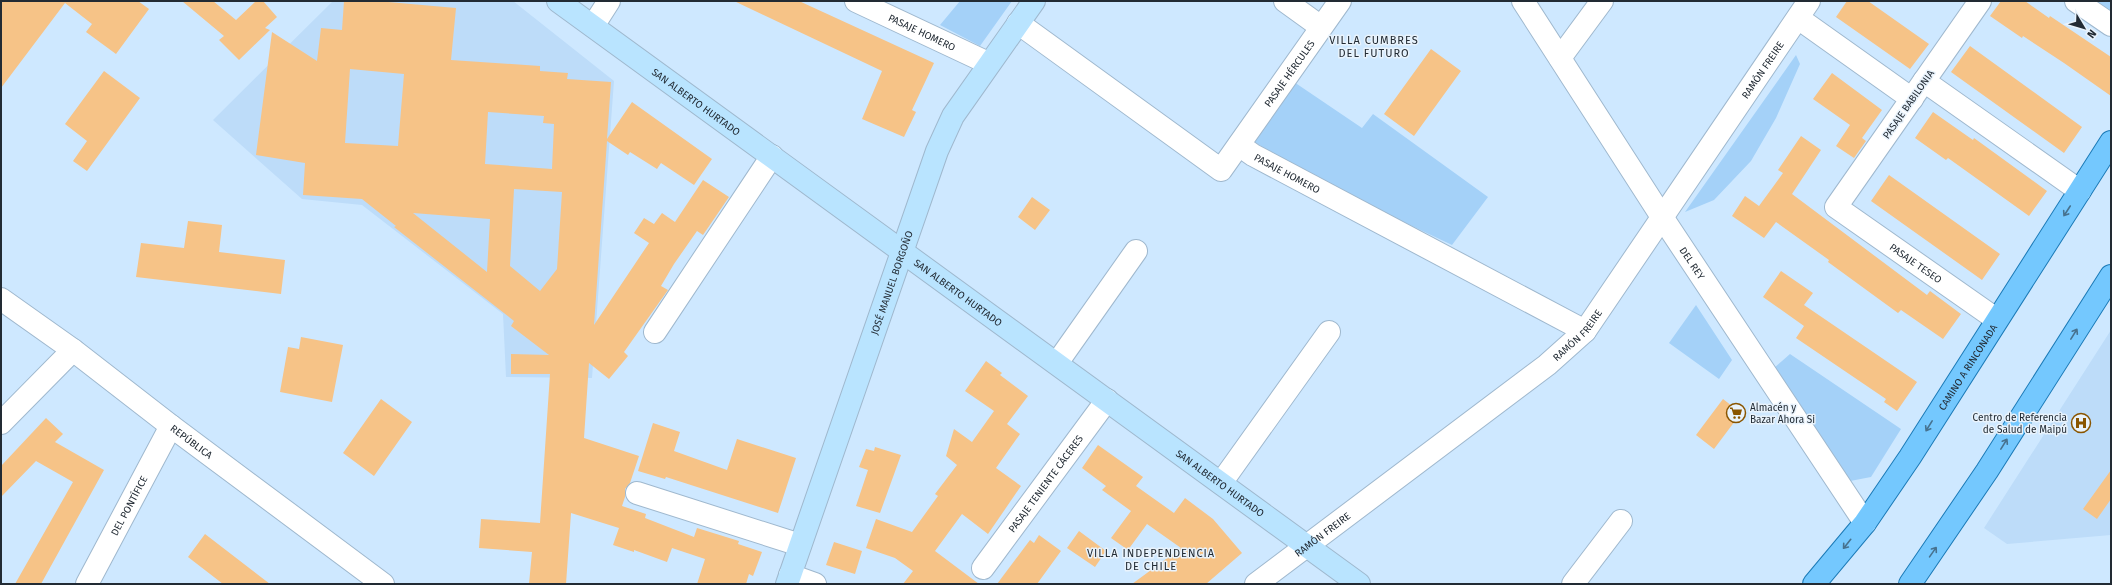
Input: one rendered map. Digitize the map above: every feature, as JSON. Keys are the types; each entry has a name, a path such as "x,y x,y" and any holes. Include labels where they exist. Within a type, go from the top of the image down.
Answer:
{"main road":[{"name":"SAN ALBERTO HURTADO","path":"558,1 1359,584"},
{"name":"JOSÉ MANUEL BORGOÑO","path":"788,580 945,133 953,116 988,63 1034,1"},
{"name":"CAMINO A RINCONADA","path":"1814,584 1865,523 1910,457 1996,319 2111,142"},
{"path":"1910,584 1987,471 2111,276"}],"street":[{"path":"593,26 609,1"},
{"name":"PASAJE HOMERO","path":"856,1 988,63"},
{"path":"1285,1 1321,27"},
{"name":"PASAJE HÉRCULES","path":"1239,145 1340,1"},
{"name":"DEL REY","path":"1523,1 1662,217 1865,523"},
{"path":"1560,58 1602,1"},
{"name":"PASAJE BABILONIA","path":"1836,207 1980,1"},
{"path":"2076,1 2111,25"},
{"path":"1803,9 1918,90 2080,191"},
{"name":"RAMÓN FREIRE","path":"1256,584 1548,364 1585,331 1803,9"},
{"path":"1018,23 1221,170 1239,145"},
{"name":"PASAJE HOMERO","path":"1239,145 1253,155 1585,331"},
{"path":"655,332 772,156"},
{"name":"PASAJE TESEO","path":"1836,207 1996,319"},
{"path":"1057,363 1136,251"},
{"name":"REPÚBLICA","path":"1,298 73,350 171,426 383,584"},
{"path":"1221,483 1329,332"},
{"path":"1,423 73,350"},
{"name":"PASAJE TENIENTE CÁCERES","path":"983,568 1107,400"},
{"name":"DEL PONTÍFICE","path":"87,584 171,426"},
{"path":"637,493 800,545"},
{"path":"1573,584 1621,521"},
{"path":"788,580 815,584"}],"shaded area":[{"path":"333,1 513,1 614,81 592,378 506,377 503,314 362,205 302,199 213,120"},
{"path":"960,1 1012,1 980,46 940,25"},
{"path":"2072,1 2111,1 2111,28"},
{"path":"1796,55 1800,64 1776,118 1751,161 1714,200 1685,212"},
{"path":"1294,82 1362,128 1373,114 1488,197 1452,245 1334,189 1251,140"},
{"path":"1696,305 1732,360 1719,379 1669,343"},
{"name":"Centro de Referencia de Salud de Maipú","path":"2111,330 2111,535 2007,544 1984,528"},
{"path":"1790,354 1901,429 1871,477 1845,482 1774,368"}],"building":[{"path":"1,1 138,1 149,9 116,54 86,32 92,24 65,3 1,88"},
{"path":"182,1 213,1 236,20 256,1 263,1 277,17 265,28 270,30 239,60 219,40 224,36"},
{"path":"344,1 377,1 456,8 451,60 540,66 540,71 568,73 567,79 611,82 607,139 632,102 712,159 694,185 661,163 657,169 630,152 628,155 607,141 594,325 649,243 634,233 644,218 654,224 662,213 675,222 703,180 729,197 703,235 697,231 674,264 661,286 668,290 624,352 628,356 609,379 589,363 584,438 639,456 630,483 625,489 625,497 622,506 646,514 645,518 694,537 697,528 739,541 738,544 762,552 753,576 749,574 746,584 697,584 705,559 672,548 667,562 634,550 634,552 613,545 619,528 571,513 566,584 529,584 532,552 479,548 481,519 540,523 550,374 511,374 511,354 549,355 511,326 514,321 394,227 396,226 362,199 303,195 305,163 256,155 272,32 317,61 321,28 342,30","holes":["350,69 404,74 398,146 345,143","488,112 544,116 543,123 554,124 552,169 485,164","514,189 562,192 557,269 540,291 510,266","413,213 490,219 487,272"]},
{"path":"734,1 799,1 934,63 912,110 916,112 904,137 862,119 882,71"},
{"path":"1847,1 1868,1 1929,44 1910,69 1836,17"},
{"path":"2001,1 2025,1 2111,57 2111,96 2064,63 2023,36 2022,38 1990,16"},
{"path":"1970,46 2082,127 2064,153 1951,72"},
{"path":"1431,49 1461,71 1414,136 1384,114"},
{"path":"104,71 140,98 87,171 73,161 87,141 65,124"},
{"path":"1832,73 1882,110 1862,138 1866,141 1854,158 1836,146 1850,125 1813,99"},
{"path":"1933,112 1973,140 1974,138 2047,191 2029,216 1948,158 1946,160 1915,138"},
{"path":"1801,136 1821,150 1792,194 1927,295 1930,291 1961,314 1943,339 1901,310 1898,313 1828,262 1829,260 1776,222 1764,238 1732,216 1745,196 1759,206 1783,173 1778,170"},
{"path":"1889,175 2000,254 1982,280 1871,201"},
{"path":"1032,197 1050,210 1035,230 1018,217"},
{"path":"188,221 222,225 219,252 285,260 281,294 136,277 141,243 184,248"},
{"path":"1781,271 1813,293 1804,305 1917,382 1897,411 1884,402 1886,399 1796,338 1804,326 1763,297"},
{"path":"301,337 343,345 332,402 280,392 288,347 299,349"},
{"path":"986,361 1002,373 1000,375 1028,396 1007,424 1020,434 996,468 1021,486 988,534 962,514 935,551 979,584 903,584 913,571 895,558 866,548 876,519 912,532 938,496 935,494 957,465 946,456 954,429 972,442 994,411 965,391"},
{"path":"381,399 412,422 374,476 343,453"},
{"path":"1723,399 1741,413 1714,449 1696,435"},
{"path":"46,418 63,434 55,442 104,470 41,584 15,584 73,482 36,461 1,497 1,466"},
{"path":"653,423 680,432 674,451 727,470 737,439 796,458 778,513 666,477 665,479 638,471"},
{"path":"1098,445 1143,477 1136,486 1174,513 1185,498 1213,519 1242,553 1206,584 1132,584 1181,548 1147,524 1128,550 1111,538 1131,511 1102,490 1106,486 1082,468"},
{"path":"875,447 901,455 880,513 856,506 868,470 859,467 866,449 874,451"},
{"path":"2111,470 2111,499 2097,519 2083,509"},
{"path":"1079,531 1106,551 1095,567 1067,548"},
{"path":"205,534 270,584 223,584 188,557"},
{"path":"1039,535 1061,551 1037,584 997,584 1030,540 1034,543"},
{"path":"834,542 862,551 855,574 826,565"}],"place":[{"name":"Almacén y Bazar Ahora Si","path":"1736,413"},
{"name":"Centro de Referencia de Salud de Maipú","path":"2081,423"}],"district":[{"name":"VILLA CUMBRES DEL FUTURO","path":"1374,46"},
{"name":"VILLA INDEPENDENCIA DE CHILE","path":"1151,559"}]}
